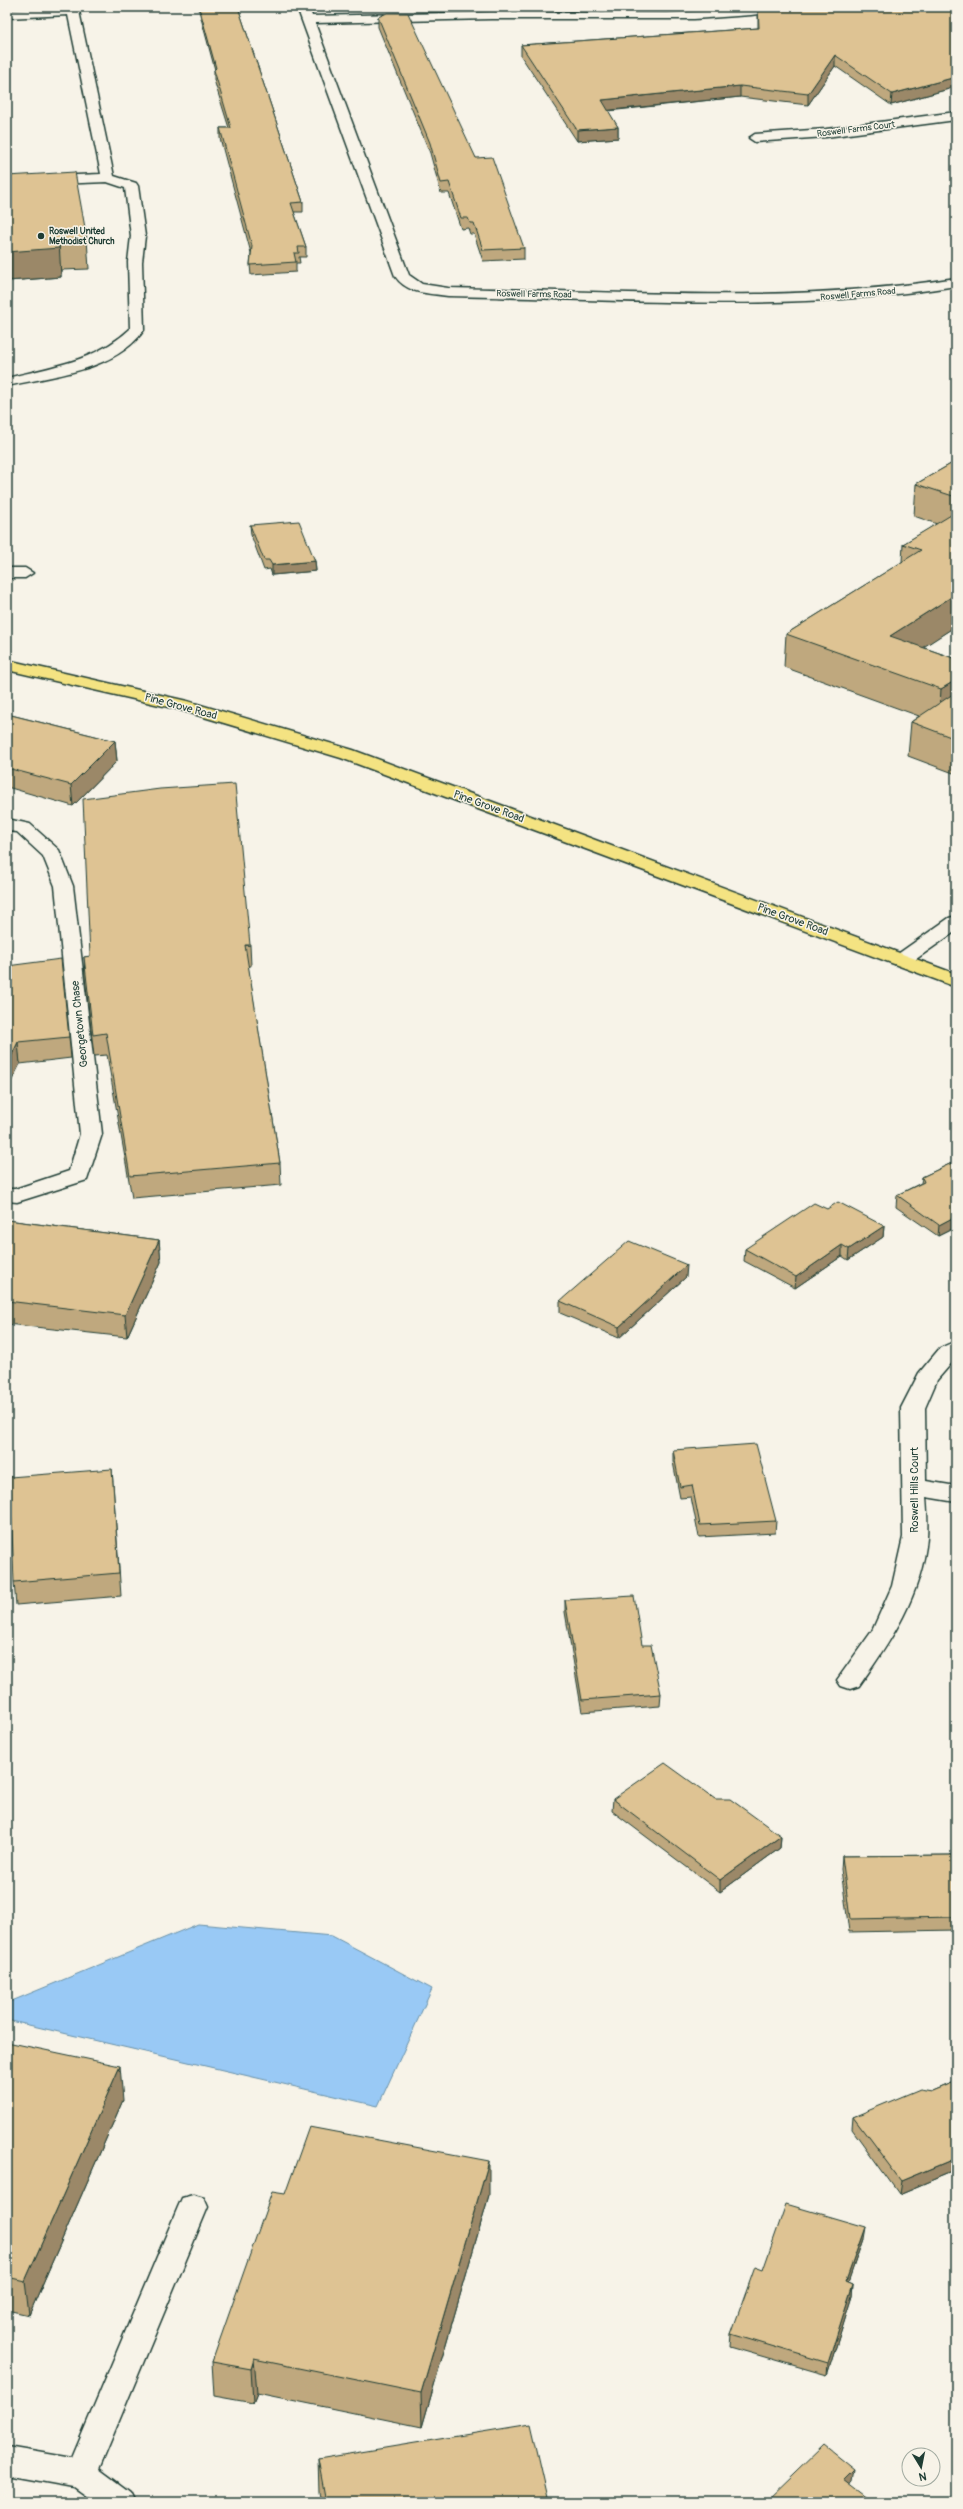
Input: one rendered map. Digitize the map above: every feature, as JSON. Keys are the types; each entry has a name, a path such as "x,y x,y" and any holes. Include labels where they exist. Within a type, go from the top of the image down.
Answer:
{"main road":[{"name":"Pine Grove Road","path":"9,665 181,705 348,754 956,981"}],"street":[{"name":"Roswell Farms Road","path":"303,7 402,276 408,283 419,288 448,292 568,294 727,300 819,298 907,290 956,282"},
{"path":"308,20 470,15 673,16 739,12 778,7"},
{"path":"7,14 73,11 108,178"},
{"name":"Roswell Farms Court","path":"755,138 826,134 956,116"},
{"path":"7,182 108,178 131,186 138,236 136,262 137,330 125,344 107,355 64,368 7,382"},
{"path":"7,368 64,368"},
{"path":"7,573 25,573"},
{"name":"Georgetown Chase","path":"7,824 23,828 52,854 64,886 91,1134 79,1175 17,1196 7,1195"},
{"path":"902,960 956,922"},
{"name":"Roswell Hills Court","path":"850,1680 882,1634 904,1586 915,1537 913,1408 927,1378 948,1353 956,1348"},
{"path":"915,1487 956,1494"},
{"path":"80,2474 193,2207"},
{"path":"7,2461 80,2474 119,2502"}],"water":[{"path":"198,1924 332,1936 432,1989 378,2106 7,2020 7,2003"}],"building":[{"path":"199,7 238,7 303,202 291,203 306,247 298,247 299,253 294,253 296,262 250,265 252,246 220,128 231,128 214,70 216,68"},
{"path":"758,7 956,7 956,77 892,94 835,55 808,94 740,86 602,100 618,127 577,130 521,45 759,28"},
{"path":"387,13 408,13 476,158 492,157 524,248 483,250 474,223 470,223 468,218 461,218 449,182 441,183 430,143 378,17"},
{"name":"Roswell United Methodist Church","path":"75,172 87,239 59,241 59,248 7,252 7,176"},
{"path":"956,461 956,497 916,484"},
{"path":"956,512 956,594 890,636 956,659 956,680 941,689 786,634 921,550 903,544"},
{"path":"299,521 315,561 272,565 269,560 264,560 250,525"},
{"path":"956,692 956,739 911,722"},
{"path":"7,714 115,741 71,785 7,768"},
{"path":"235,784 250,945 245,945 280,1163 130,1176 106,1033 93,1035 84,957 90,956 83,799 160,789"},
{"path":"61,959 69,1037 18,1042 7,1065 7,966"},
{"path":"956,1161 956,1216 939,1225 897,1195 924,1182 922,1177"},
{"path":"838,1202 884,1226 849,1249 842,1245 796,1277 745,1249 814,1203 827,1209"},
{"path":"7,1220 159,1240 125,1315 7,1301"},
{"path":"629,1241 687,1265 619,1327 560,1301"},
{"path":"756,1444 776,1521 700,1525 692,1485 680,1487 673,1450"},
{"path":"112,1469 119,1573 14,1582 10,1477"},
{"path":"634,1596 642,1645 651,1645 661,1694 582,1700 565,1600"},
{"path":"665,1763 715,1799 730,1799 781,1836 720,1880 613,1799"},
{"path":"956,1855 956,1917 850,1919 842,1856"},
{"path":"7,2042 120,2066 25,2281 7,2277"},
{"path":"956,2081 956,2158 901,2181 853,2117 920,2089 932,2091"},
{"path":"309,2127 489,2161 421,2393 254,2359 251,2369 212,2362 272,2192 285,2194"},
{"path":"786,2204 865,2227 846,2281 853,2284 828,2363 731,2334 755,2267 763,2270"},
{"path":"531,2424 549,2502 326,2502 318,2459"},
{"path":"824,2445 854,2469 844,2479 874,2502 765,2502"}],"place":[{"name":"Roswell United Methodist Church","path":"41,236"}]}
